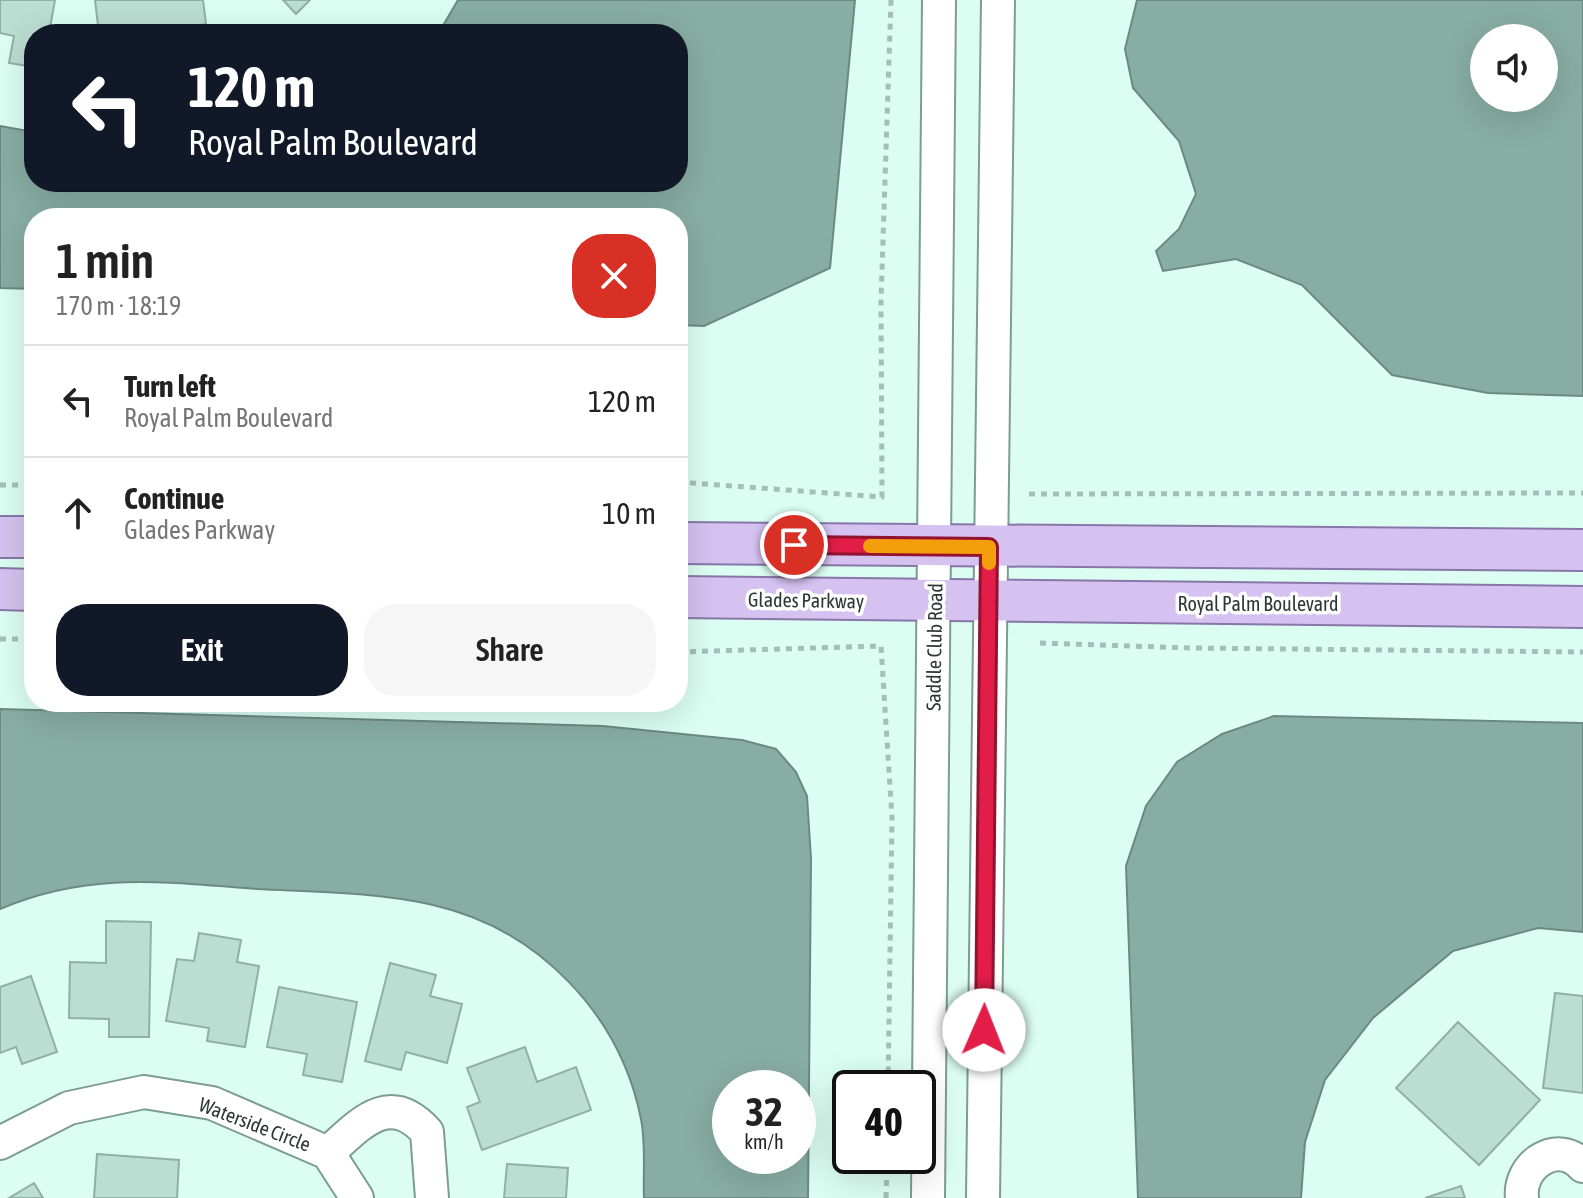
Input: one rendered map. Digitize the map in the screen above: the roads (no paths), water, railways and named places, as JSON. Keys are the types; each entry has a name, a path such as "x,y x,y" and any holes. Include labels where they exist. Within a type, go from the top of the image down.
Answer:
{"main road":[{"path":"0,537 24,537"},
{"path":"688,543 1583,550"},
{"path":"0,589 24,590"},
{"name":"Glades Parkway","path":"688,597 934,602"},
{"name":"Royal Palm Boulevard","path":"934,602 1583,607"}],"street":[{"name":"Saddle Club Road","path":"928,1198 939,0"},
{"path":"983,1198 998,0"},
{"name":"Waterside Circle","path":"0,1143 69,1108 144,1092 212,1103 328,1153 357,1198"},
{"name":"Waterside Circle","path":"328,1153 381,1112 403,1112 427,1132 432,1198"},
{"path":"1522,1198 1522,1181 1539,1159 1552,1154 1566,1155 1583,1166"}]}
